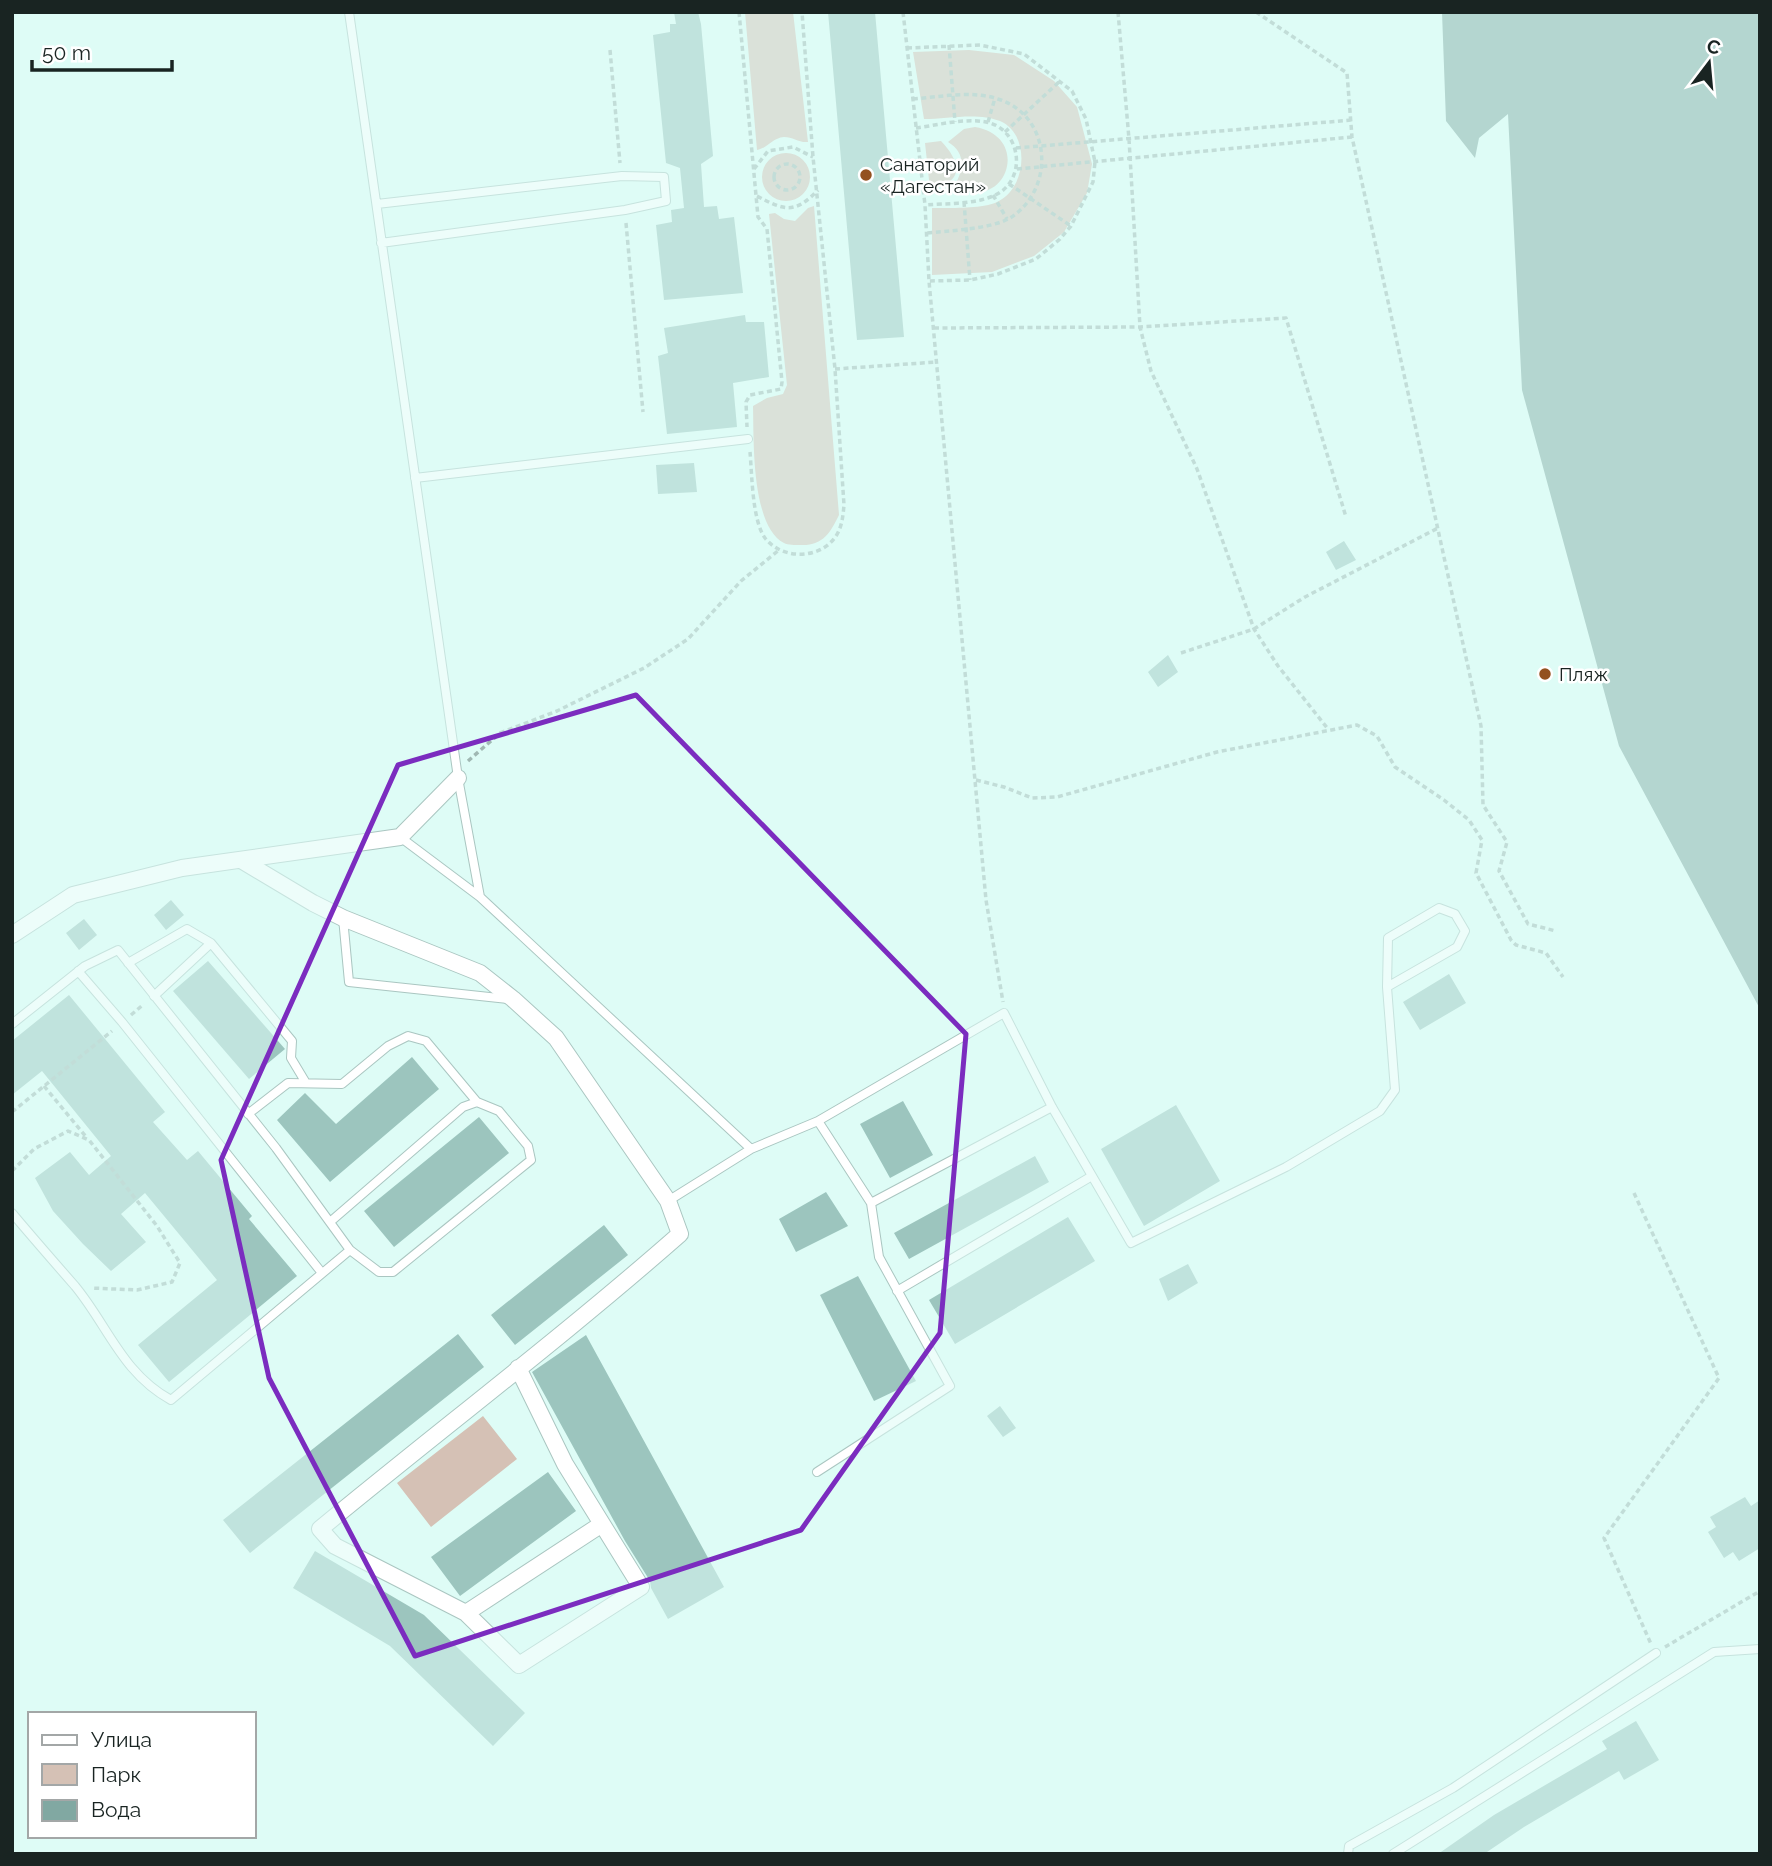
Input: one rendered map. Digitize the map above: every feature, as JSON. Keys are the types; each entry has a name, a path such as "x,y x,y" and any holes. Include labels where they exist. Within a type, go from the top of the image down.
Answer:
{"street":[{"path":"12,936 73,895 182,868 400,837 458,778"},
{"path":"241,860 343,918 480,973 513,999 555,1038 668,1201 681,1234 320,1530 335,1546 466,1612 519,1665 641,1587 565,1464 518,1368"},
{"path":"466,1612 601,1524"}],"lane":[{"path":"349,12 458,778 480,897"},
{"path":"377,204 622,176 664,177 666,201 625,210 381,243"},
{"path":"415,478 748,439"},
{"path":"400,837 480,897 751,1149"},
{"path":"668,1201 751,1149 818,1121 1004,1013 1052,1107 1131,1243 1286,1167 1380,1111 1395,1090 1387,987 1388,938 1439,908 1455,914 1465,931 1457,947 1387,987"},
{"path":"343,918 349,982 513,999"},
{"path":"128,963 187,929 211,943 292,1041 291,1058 306,1083"},
{"path":"154,996 211,943"},
{"path":"12,1024 78,971 118,950 248,1114 350,1250 379,1272 393,1272 531,1160 527,1146 499,1111 477,1102 426,1041 408,1036 388,1046 342,1084 288,1083 248,1114"},
{"path":"78,971 322,1273"},
{"path":"330,1222 463,1107 477,1102"},
{"path":"870,1203 1052,1107"},
{"path":"817,1472 950,1385 879,1257 870,1203 818,1121"},
{"path":"897,1291 1092,1176"},
{"path":"12,1213 76,1288 120,1353 151,1389 171,1400 350,1250"},
{"path":"1393,1854 1714,1652 1760,1649"},
{"path":"1348,1854 1349,1846 1453,1788 1656,1653"}],"path":[{"path":"739,12 758,217 768,229 782,382 781,389 750,395 746,402 748,439 757,518 764,537 779,550 795,555 827,547 842,526 844,505 835,369 813,156 802,12"},
{"path":"903,12 925,205 929,281 986,900 1004,1013"},
{"path":"1118,12 1129,139 1140,327 1151,371 1197,469 1254,629 1278,666 1328,729"},
{"path":"1256,12 1347,72 1352,137 1481,726 1483,806 1507,842 1499,871 1528,924 1556,931"},
{"path":"949,45 955,122"},
{"path":"907,48 980,46 1024,54 1072,91 1086,119 1095,162 1093,182 1070,226 1060,239 1036,259 998,274 970,280 929,281"},
{"path":"610,50 622,176"},
{"path":"1005,132 1060,80"},
{"path":"913,99 982,95 995,98 1024,114 1036,132 1043,166 1038,187 1007,219 966,230 926,233"},
{"path":"988,122 995,98"},
{"path":"1016,148 1352,120"},
{"path":"915,128 955,122 988,122 1005,132 1016,148 1017,169 1009,184 993,195 964,202 925,205"},
{"path":"1017,169 1352,137"},
{"path":"754,169 768,151 793,147 813,156"},
{"path":"786,164 794,166 799,173 797,186 789,190 780,188 774,176 778,168 786,164"},
{"path":"1009,184 1070,226"},
{"path":"757,196 781,209 803,205 818,190"},
{"path":"993,195 1007,219"},
{"path":"964,202 970,280"},
{"path":"625,210 643,412"},
{"path":"934,328 1140,327 1286,318 1346,517"},
{"path":"835,369 937,362"},
{"path":"1181,653 1254,629 1305,597 1438,528"},
{"path":"458,778 468,759 500,733 557,711 644,668 688,639 741,581 779,550"},
{"path":"976,780 1032,798 1057,797 1217,752 1357,725 1377,736 1395,767 1469,820 1482,840 1476,873 1511,940 1516,945 1546,953 1563,977"},
{"path":"12,1112 154,996"},
{"path":"44,1086 157,1226 180,1263 172,1282 137,1290 76,1288"},
{"path":"12,1171 34,1149 68,1131 89,1140"},
{"path":"1634,1193 1719,1378 1604,1538 1656,1653 1760,1591"}],"highlighted area":[{"path":"636,695 966,1034 940,1333 801,1530 415,1656 269,1378 221,1160 398,765"}],"green space":[{"path":"745,12 793,12 808,142 784,137 757,150"},
{"path":"969,50 1014,55 1054,81 1077,107 1092,164 1087,193 1064,232 1034,256 992,272 932,275 932,208 975,207 997,202 1014,186 1021,162 1017,137 1000,121 972,116 924,119 913,52"},
{"path":"975,127 993,134 1003,145 1008,158 1006,171 999,183 987,190 972,192 954,186 962,161 958,151 948,142 964,129"},
{"path":"941,141 953,157 956,171 949,182 930,189 925,143"},
{"path":"786,153 803,160 810,177 803,194 786,201 769,194 762,177 769,160"},
{"path":"814,206 839,515 829,533 820,541 808,545 794,545 784,543 773,534 765,519 756,481 753,406 767,398 783,394 787,385 769,214 775,213 784,219 795,221 808,208"},
{"path":"483,1416 517,1459 431,1527 397,1483"}],"water":[{"path":"1442,12 1760,12 1760,1009 1619,746 1522,390 1508,114 1479,138 1475,158 1446,121"}],"building":[{"path":"674,12 698,12 701,24 713,156 701,164 704,207 717,206 719,219 734,217 743,293 664,300 656,225 672,222 671,210 684,208 680,168 666,163 653,35 670,32 670,24 676,24"},
{"name":"Санаторий «Дагестан»","path":"828,12 875,12 904,337 857,340"},
{"path":"745,315 746,322 764,322 769,377 733,383 737,427 667,434 658,356 668,353 664,328"},
{"path":"694,463 697,492 658,494 656,465"},
{"path":"1344,541 1356,560 1336,570 1326,552"},
{"path":"1168,655 1178,672 1158,687 1148,672"},
{"path":"171,900 184,915 166,930 154,915"},
{"path":"84,919 97,935 79,950 66,933"},
{"path":"208,961 285,1049 249,1079 173,991"},
{"path":"1449,974 1466,1003 1420,1030 1403,1002"},
{"path":"69,995 165,1112 153,1122 187,1160 198,1151 252,1216 249,1219 297,1276 169,1382 138,1345 217,1280 145,1193 121,1214 146,1242 111,1271 53,1211 35,1178 70,1152 89,1175 111,1156 42,1071 12,1095 12,1041"},
{"path":"412,1057 439,1089 330,1182 277,1120 305,1093 336,1124"},
{"path":"903,1101 933,1155 890,1178 860,1124"},
{"path":"1176,1105 1220,1181 1144,1226 1101,1149"},
{"path":"479,1117 509,1153 394,1247 364,1211"},
{"path":"1035,1156 1049,1182 909,1259 894,1233"},
{"path":"826,1192 848,1226 796,1252 779,1219"},
{"path":"1068,1217 1095,1261 955,1344 929,1300"},
{"path":"604,1225 628,1255 515,1345 491,1315"},
{"path":"1188,1264 1198,1283 1168,1301 1159,1279"},
{"path":"858,1276 916,1381 874,1401 820,1295"},
{"path":"458,1334 484,1367 250,1553 223,1520"},
{"path":"586,1335 724,1587 668,1619 650,1581 625,1541 532,1372"},
{"path":"1000,1406 1016,1428 1003,1437 987,1416"},
{"path":"548,1472 576,1511 460,1596 431,1557"},
{"path":"1745,1497 1751,1506 1760,1500 1760,1548 1739,1561 1733,1552 1724,1558 1708,1532 1716,1527 1710,1517"},
{"path":"315,1551 424,1615 525,1713 493,1746 390,1646 293,1588"},
{"path":"1636,1721 1659,1760 1624,1780 1619,1771 1484,1854 1438,1854 1494,1815 1607,1749 1602,1741"}],"place":[{"name":"Санаторий «Дагестан»","path":"866,175"},
{"name":"Пляж","path":"1545,674"}]}
